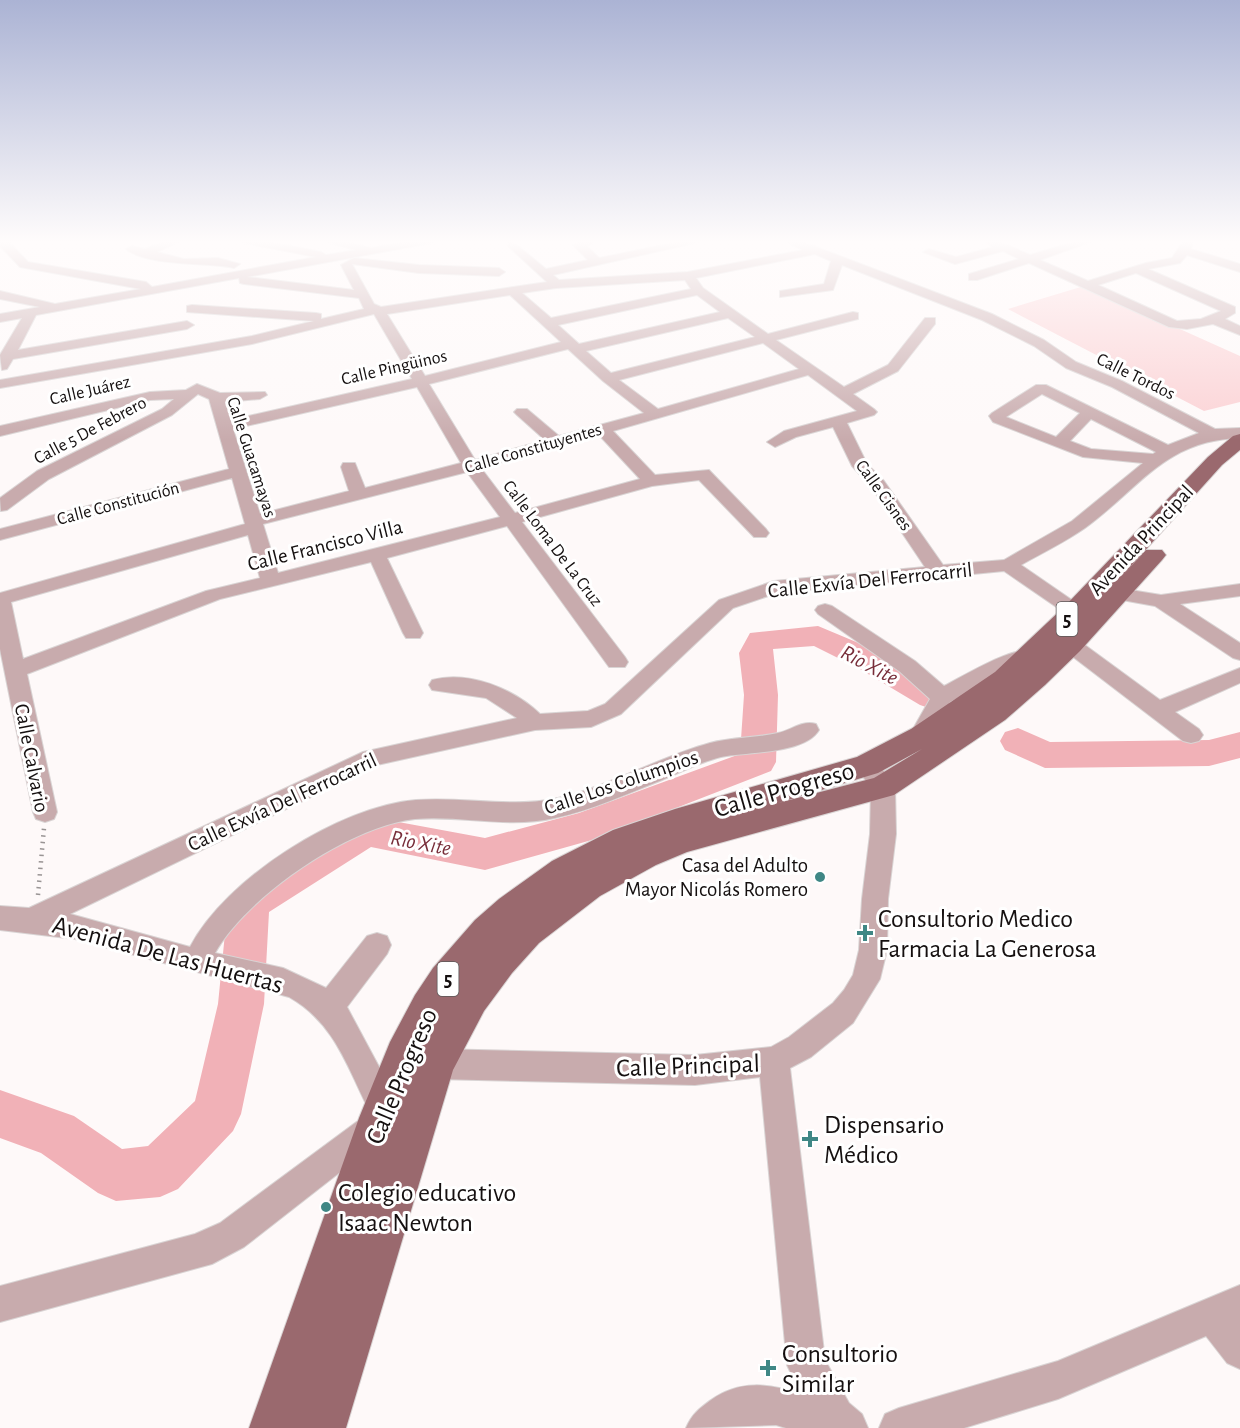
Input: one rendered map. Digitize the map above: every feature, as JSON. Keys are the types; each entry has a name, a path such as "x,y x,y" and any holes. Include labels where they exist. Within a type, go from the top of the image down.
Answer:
{"main road":[{"name":"Avenida Principal","path":"875,776 921,736 975,700 1032,654 1215,460 1240,440"},
{"name":"Avenida Principal","path":"875,776 921,764 995,713 1071,645 1240,460"},
{"name":"Calle Progreso","path":"321,1428 402,1162 435,1064 454,1027 499,962 527,932 588,886 614,870 680,841 875,776"},
{"name":"Calle Progreso","path":"274,1428 381,1114 414,1033 442,987 485,934 511,909 545,882 591,855 654,828 875,776"}],"street":[{"path":"56,307 62,308"},
{"path":"0,318 69,307"},
{"name":"Calle Loma De La Cruz","path":"373,307 423,381 471,466 617,662"},
{"path":"0,384 196,373 252,340 335,319 398,307"},
{"path":"530,307 608,378 654,413"},
{"path":"548,323 625,307"},
{"path":"722,307 869,412 790,434 775,442"},
{"name":"Calle Tordos","path":"962,307 1039,343 1071,365 1117,384 1212,434 1240,433"},
{"path":"1135,307 1174,324 1186,325 1230,310 1222,307"},
{"path":"196,373 187,325 192,309 335,319"},
{"path":"0,370 6,352 31,312"},
{"name":"Calle Pingüinos","path":"226,426 573,346 731,313"},
{"path":"608,378 853,316"},
{"path":"1212,318 1240,331"},
{"path":"843,393 893,369 930,321"},
{"path":"6,352 187,325"},
{"name":"Calle Constituyentes","path":"0,599 359,494 471,466 812,370"},
{"name":"Calle Guacamayas","path":"196,373 216,398 271,581"},
{"name":"Calle Juárez","path":"0,431 150,396 196,373"},
{"name":"Calle 5 De Febrero","path":"0,507 43,475 167,412 196,373"},
{"path":"1041,388 1161,455 1089,453 1058,444 998,419 998,416 1041,388"},
{"path":"216,398 260,395"},
{"path":"522,412 555,442"},
{"path":"1058,444 1089,413"},
{"name":"Calle Cisnes","path":"839,422 860,466 878,485 938,572"},
{"path":"602,429 651,481"},
{"name":"Calle Exvía Del Ferrocarril","path":"33,920 371,758 535,722 591,719 613,709 726,604 751,593 785,586 1008,565 1078,525 1161,455 1212,434"},
{"path":"349,467 359,494"},
{"name":"Calle Constitución","path":"0,535 237,472"},
{"name":"Calle Francisco Villa","path":"15,670 213,596 377,556 651,481 703,474 760,533"},
{"path":"377,556 413,633"},
{"path":"1008,565 1074,611"},
{"path":"1118,594 1161,601 1240,590"},
{"name":"Calle Calvario","path":"0,599 45,812"},
{"path":"1161,601 1240,653"},
{"path":"825,610 907,666 942,697"},
{"path":"1071,645 1191,735"},
{"path":"921,736 942,697 986,673 1032,654"},
{"path":"1158,710 1240,675"},
{"path":"440,685 489,689 515,701 535,722"},
{"name":"Calle Los Columpios","path":"206,963 217,927 251,893 315,848 381,818 412,810 532,813 571,803 707,753 744,744 784,740 797,737 808,730"},
{"name":"Calle Principal","path":"435,1064 695,1070 774,1061 800,1047 843,1013 866,979 873,950 875,899 883,834 875,776"},
{"name":"Avenida De Las Huertas","path":"0,918 33,920 95,930 206,963 262,976 300,989 329,1007 381,1114"},
{"path":"329,1007 377,945"},
{"path":"774,1061 806,1365 835,1418 845,1428"},
{"path":"0,1304 199,1251 232,1235 381,1114"},
{"path":"899,1428 1059,1380 1226,1309 1240,1350"},
{"path":"706,1428 776,1405 845,1428"}],"path":[{"name":"Calle Calvario","path":"33,920 45,812"}],"shaded area":[{"path":"1016,307 1130,307 1240,356 1240,402 1204,411 1008,309"}],"waterway":[{"name":"Rio Xite","path":"0,1114 56,1134 116,1175 160,1171 216,1114 241,1004 249,903 366,831 485,854 585,827 758,762 761,695 755,653 761,640 818,636 869,660 932,697"},
{"name":"Rio Xite","path":"1018,741 1045,755 1209,753 1240,745"}],"place":[{"name":"Casa del Adulto Mayor Nicolás Romero","path":"820,877"},
{"name":"Consultorio Medico Farmacia La Generosa","path":"865,933"},
{"name":"Dispensario Médico","path":"810,1139"},
{"name":"Colegio educativo Isaac Newton","path":"326,1207"},
{"name":"Consultorio Similar","path":"768,1368"}]}
